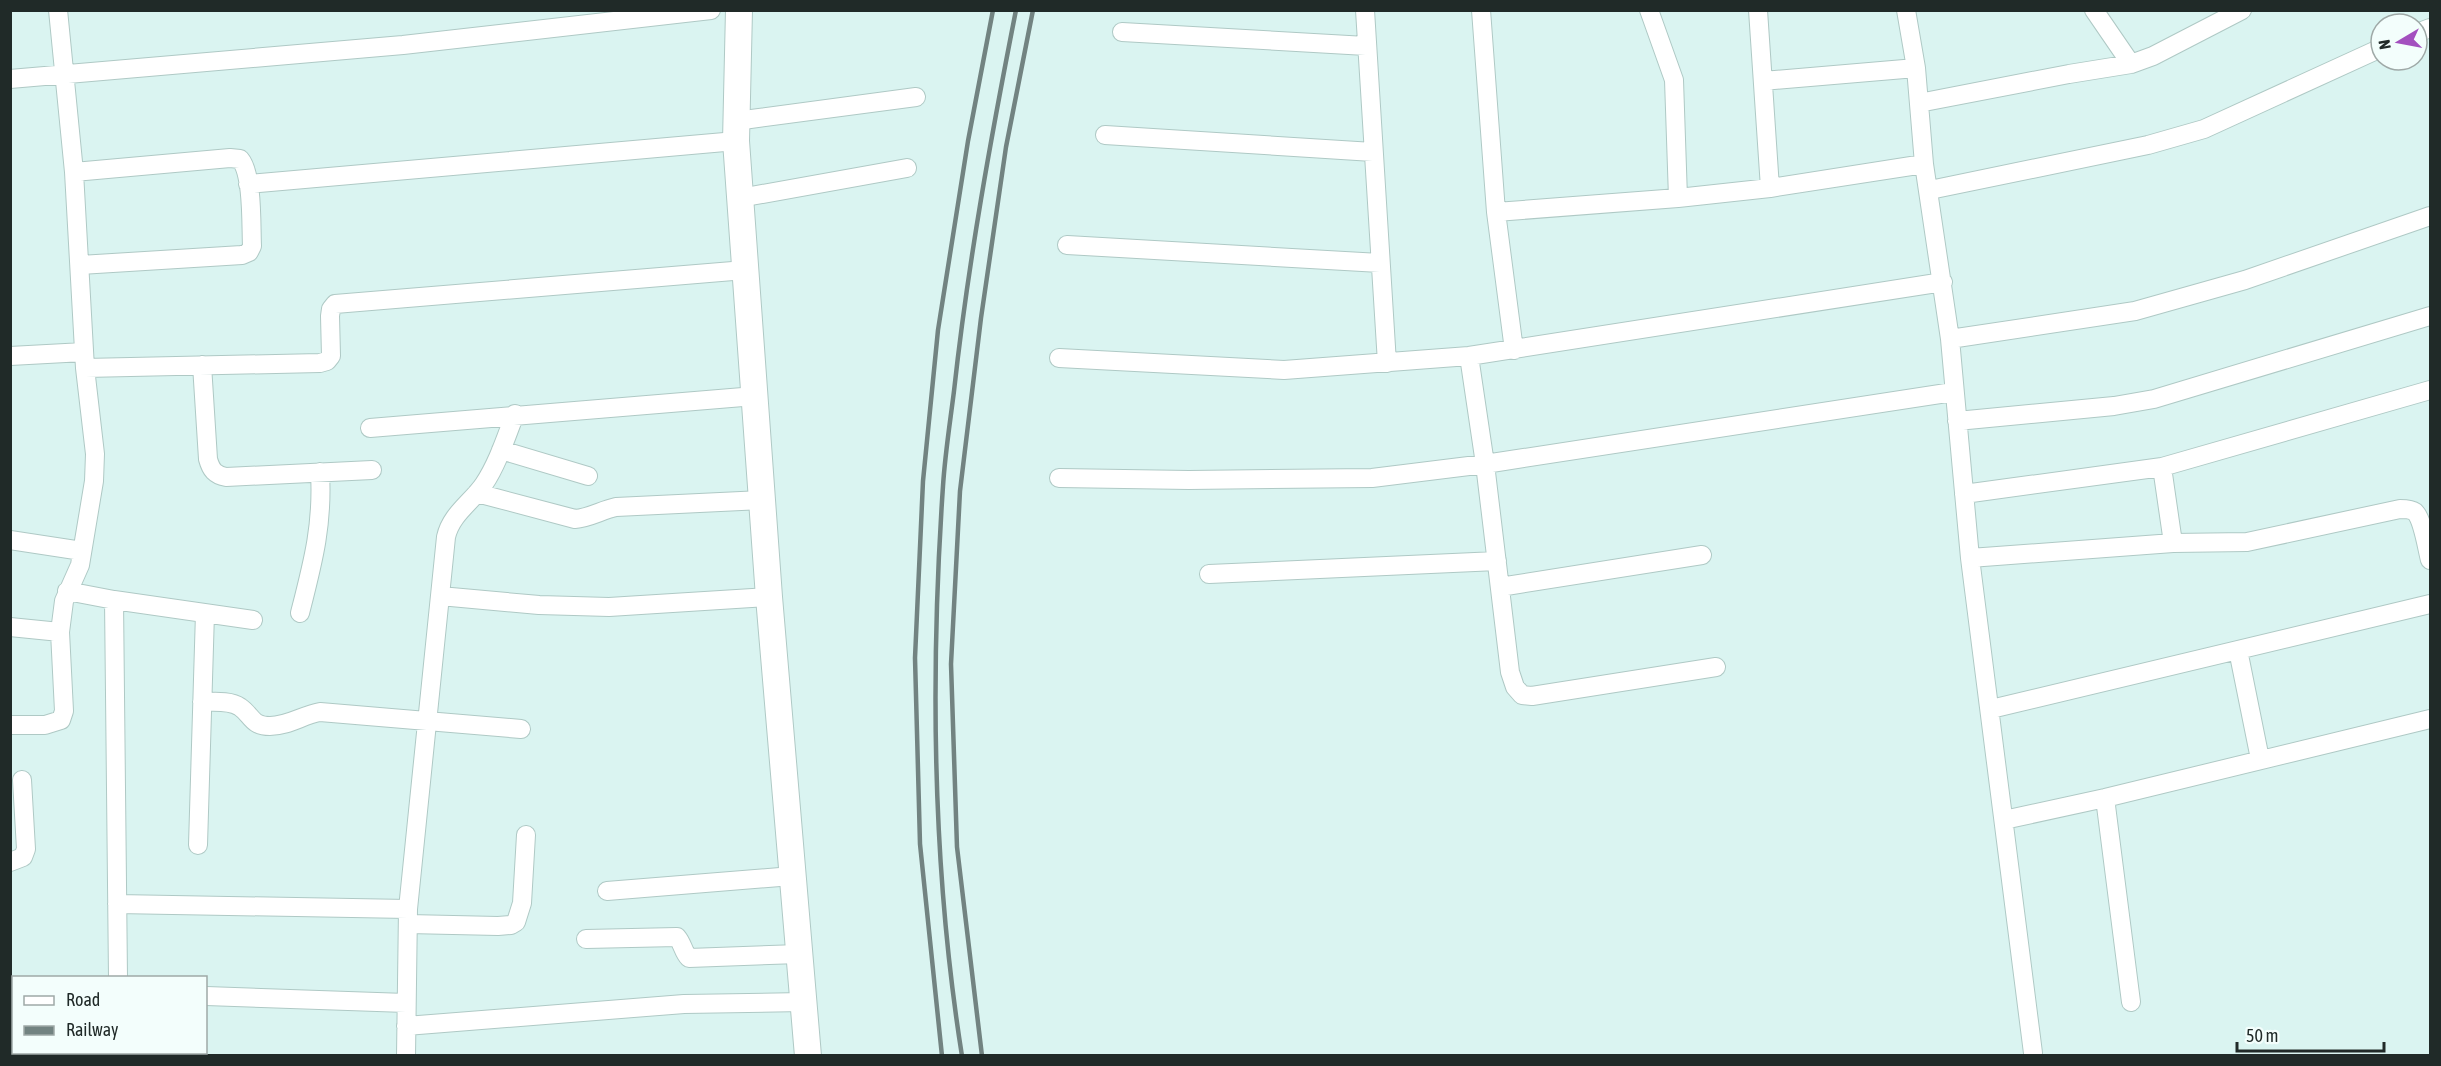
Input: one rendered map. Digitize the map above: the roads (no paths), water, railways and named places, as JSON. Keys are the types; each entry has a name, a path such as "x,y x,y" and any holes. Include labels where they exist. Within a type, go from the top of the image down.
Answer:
{"street":[{"path":"10,725 45,725 61,720 64,711 60,632 68,591 80,565 94,481 95,454 84,360 74,172 58,10"},
{"path":"10,79 403,45 711,10"},
{"path":"739,10 736,131 740,198 762,500 808,1056"},
{"path":"1365,10 1387,363"},
{"path":"1481,10 1496,212 1514,350"},
{"path":"1649,10 1674,80 1678,198"},
{"path":"1758,10 1770,188"},
{"path":"1920,103 2131,64 2153,56 2242,10"},
{"path":"1910,11 1924,164 1930,190 1950,339 1953,392 1970,558 2033,1053"},
{"path":"2099,12 2131,64"},
{"path":"1122,32 1366,46"},
{"path":"1930,190 2148,145 2204,129 2369,53"},
{"path":"1762,81 1916,68"},
{"path":"248,184 736,131 916,97"},
{"path":"1105,135 1373,152"},
{"path":"74,172 230,158 240,159 245,165 248,184 252,246 249,252 242,255 80,265"},
{"path":"1496,212 1678,198 1770,188 1924,164"},
{"path":"740,198 907,168"},
{"path":"1950,339 2135,311 2245,280 2430,216"},
{"path":"1067,244 1380,263"},
{"path":"10,356 202,365 327,362 332,350 331,309 335,304 745,270"},
{"path":"1059,358 1284,370 1469,356 1943,282"},
{"path":"1957,421 2114,406 2154,399 2430,316"},
{"path":"1469,356 1485,464 1510,672 1515,687 1522,695 1532,696 1716,667"},
{"path":"202,365 208,459 211,469 217,475 226,477 372,470"},
{"path":"1964,494 2162,468 2430,390"},
{"path":"1059,478 1190,480 1372,478 1485,464 1953,392"},
{"path":"370,428 515,414 754,396"},
{"path":"406,1056 408,917 448,525 486,482 515,414"},
{"path":"501,450 588,476"},
{"path":"2162,468 2173,543"},
{"path":"300,613 320,528 322,504 320,472"},
{"path":"477,493 575,519 616,507 762,500"},
{"path":"1970,558 2173,543 2247,542 2409,509 2420,521 2429,553"},
{"path":"10,540 82,550"},
{"path":"1500,587 1702,555"},
{"path":"1209,574 1497,561"},
{"path":"68,591 253,620"},
{"path":"440,596 609,607 770,597"},
{"path":"114,600 118,976"},
{"path":"1990,710 2430,604"},
{"path":"198,845 205,613"},
{"path":"10,627 60,632"},
{"path":"2238,650 2260,759"},
{"path":"202,702 241,707 257,724 269,726 284,724 320,712 521,729"},
{"path":"2004,820 2105,798 2430,719"},
{"path":"10,862 24,857 26,849 22,780"},
{"path":"2105,798 2131,1002"},
{"path":"117,904 408,917 498,926 516,922 522,903 526,835"},
{"path":"607,891 792,876"},
{"path":"586,939 677,937 682,943 684,953 689,958 799,954"},
{"path":"207,996 406,1003"},
{"path":"406,1026 684,1004 803,1002"}],"railway":[{"path":"942,1056 920,844 915,658 923,481 938,330 968,141 993,10"},
{"path":"962,1056 952,985 939,843 935,700 939,557 945,462 966,295 989,153 1016,10"},
{"path":"982,1056 957,847 951,664 960,491 981,318 1006,147 1033,10"}]}
